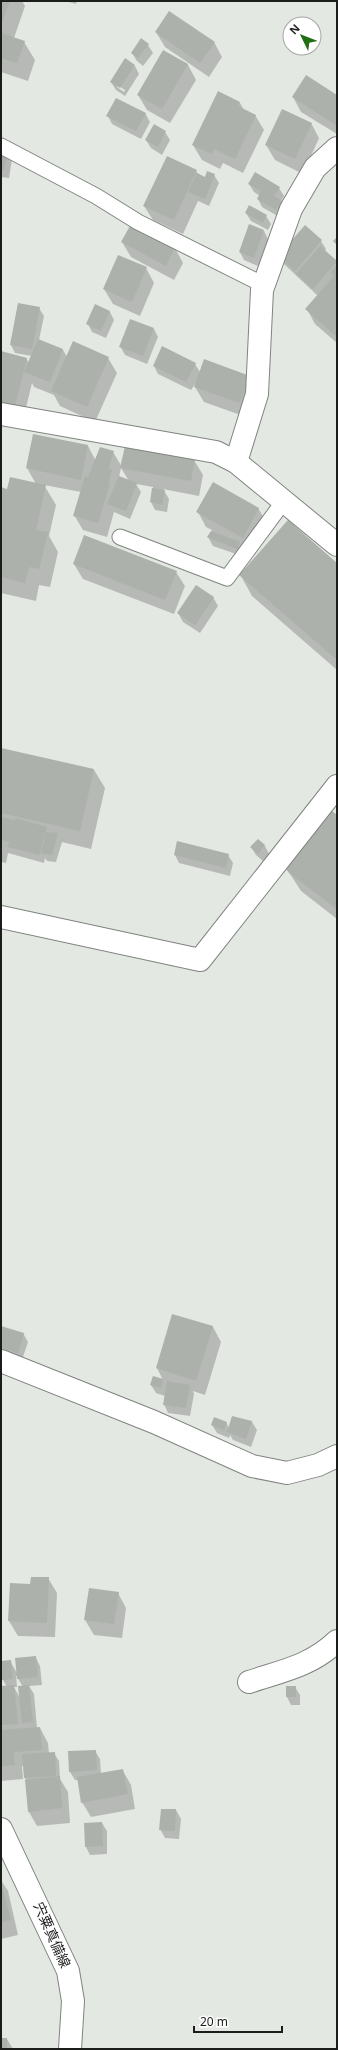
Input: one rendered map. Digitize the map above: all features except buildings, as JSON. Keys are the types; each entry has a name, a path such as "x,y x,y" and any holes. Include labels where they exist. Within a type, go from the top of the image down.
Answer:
{"street":[{"path":"236,462 257,394 262,290 291,209 315,168 337,148"},
{"path":"1,414 216,452 236,462 337,545"},
{"path":"1,918 200,960 337,786"},
{"path":"1,1362 154,1422 252,1466 287,1473 318,1465 337,1456"},
{"path":"249,1682 300,1666 323,1654 337,1641"},
{"name":"宍粟真備線","path":"3,1837 68,1971 74,2001 70,2049"}],"lane":[{"path":"1,146 96,196 138,222 264,285"},
{"path":"120,536 227,578 284,501"}]}
